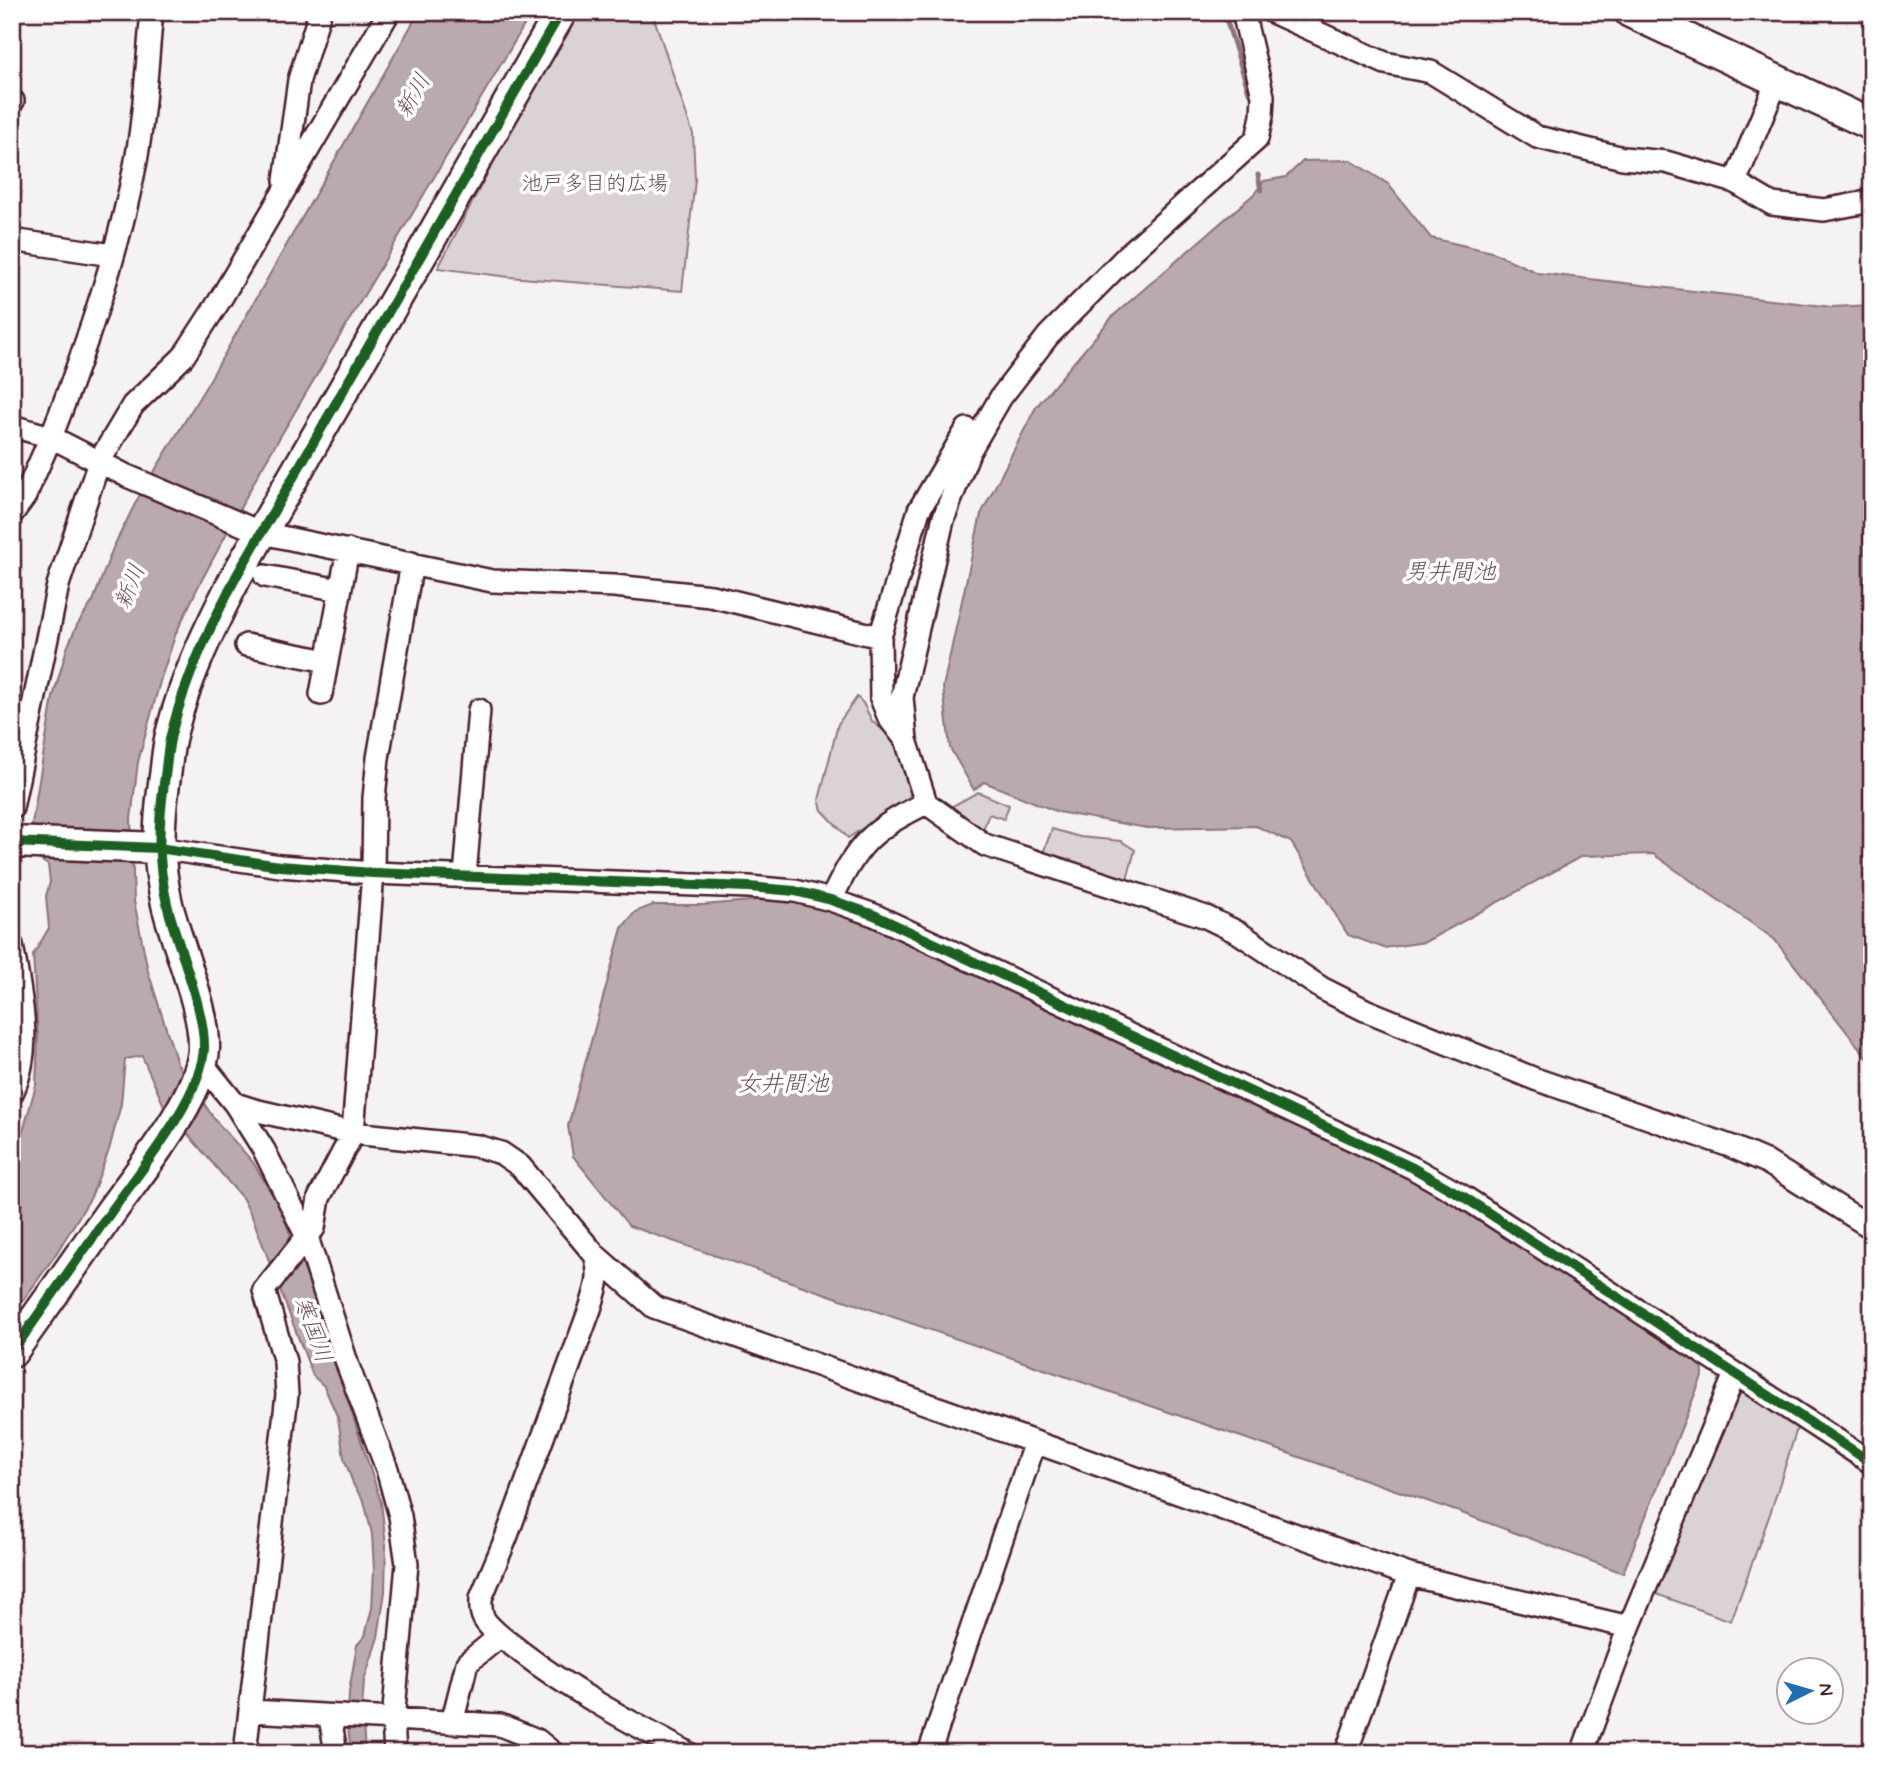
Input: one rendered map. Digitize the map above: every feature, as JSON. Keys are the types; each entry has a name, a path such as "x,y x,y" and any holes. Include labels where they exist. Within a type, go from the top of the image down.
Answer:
{"street":[{"path":"12,514 25,496 51,437 78,366 112,255 136,160 152,12"},
{"path":"283,194 299,80 320,12"},
{"path":"12,808 58,586 99,462 133,405 183,357 283,194 388,12"},
{"path":"12,1352 174,1121 200,1069 204,1048 198,1008 152,848 159,821 171,733 187,681 257,531 561,12"},
{"path":"1242,12 1263,96 1262,116 1256,139 1132,252 1048,335 1001,397 969,453 943,520 902,696 906,740 926,803 985,845 1206,917 1239,933 1323,989 1365,1010 1535,1079 1730,1146 1765,1161 1872,1228"},
{"path":"1272,12 1385,63 1431,72 1537,137 1623,158 1666,162 1735,182 1772,204 1824,210 1872,201"},
{"path":"1630,12 1872,125"},
{"path":"1735,182 1777,80"},
{"path":"12,240 112,255"},
{"path":"906,740 889,718 881,698 880,637 919,510 985,400 1001,397"},
{"path":"12,426 51,437 127,477 257,531 492,581 614,586 711,596 880,637"},
{"path":"321,694 348,550"},
{"path":"244,1753 287,1395 285,1362 264,1290 314,1228 319,1198 353,1133 373,873 377,758 399,648 412,563"},
{"path":"265,576 340,590"},
{"path":"246,645 327,661"},
{"path":"465,876 479,710"},
{"path":"831,900 847,867 870,835 926,803"},
{"path":"16,842 152,848 280,866 373,873 749,887 794,891 831,900 887,921 1413,1167 1464,1197 1872,1463"},
{"path":"12,945 24,1015 21,1058 12,1093"},
{"path":"200,1069 235,1104 264,1150 303,1242 387,1469 400,1516 407,1563 388,1721 395,1753"},
{"path":"235,1104 353,1133 477,1146 501,1153 520,1166 595,1255 654,1307 1409,1575 1629,1627"},
{"path":"595,1255 599,1280 590,1309 506,1538 481,1598 481,1609 485,1620 500,1636 552,1676 584,1697 688,1753"},
{"path":"1582,1753 1629,1627 1735,1374"},
{"path":"929,1753 1035,1442"},
{"path":"1346,1753 1409,1575"},
{"path":"452,1723 467,1663 500,1636"},
{"path":"251,1711 388,1721 500,1725 537,1740 553,1753"},
{"path":"335,1717 336,1753"}],"green space":[{"name":"池戸多目的広場","path":"578,12 652,12 693,134 695,180 682,291 509,277 438,268 512,126"},
{"path":"857,697 872,721 901,745 914,788 909,797 848,838 822,810 819,800 838,724"},
{"path":"978,792 1009,805 1004,819 989,814 980,837 947,809"},
{"path":"1052,829 1080,837 1121,841 1135,850 1125,887 1041,859"},
{"path":"1737,1377 1800,1419 1771,1511 1731,1621 1656,1594"}],"water":[{"path":"419,12 532,12 261,469 198,587 176,633 161,678 138,762 131,819 134,901 148,971 177,1063 215,1120 253,1162 279,1206 308,1279 381,1502 386,1545 385,1592 378,1637 364,1681 362,1709 365,1753 351,1753 348,1727 349,1692 357,1645 365,1636 372,1608 372,1534 364,1501 354,1486 344,1458 338,1418 324,1386 313,1376 243,1199 164,1106 142,1056 125,1059 121,1104 109,1150 91,1197 54,1257 12,1316 12,1156 24,1128 36,1085 38,1038 33,955 49,928 46,896 50,882 48,865 32,855 32,823 53,697 67,648 77,625 93,601 113,548 137,500 208,383"},
{"name":"男井間池","path":"1350,160 1388,184 1431,238 1492,252 1538,273 1832,307 1872,305 1872,1064 1774,939 1653,854 1582,856 1425,942 1384,948 1348,935 1291,842 1256,826 1147,828 1058,812 984,782 974,790 950,748 943,687 981,514 1036,407 1113,316 1254,194 1264,181 1286,177 1303,161"},
{"name":"女井間池","path":"781,895 838,908 1406,1170 1702,1362 1703,1374 1623,1573 1459,1512 629,1226 573,1156 568,1126 622,928 635,912 653,905 703,905 751,901"}],"waterway":[{"path":"1224,12 1249,92"},
{"path":"1258,175 1261,190"}],"cycle path":[{"path":"12,1352 167,1134 193,1089 201,1067 204,1048 200,1015 167,904 161,873 160,844 169,744 192,671 237,575 561,12"},
{"path":"12,842 158,848 280,866 373,873 749,887 795,891 831,900 874,915 1413,1168 1464,1197 1872,1463"}],"water label":[{"name":"新川","path":"414,96"},
{"name":"新川","path":"131,587"},
{"name":"寒国川","path":"312,1330"}]}
